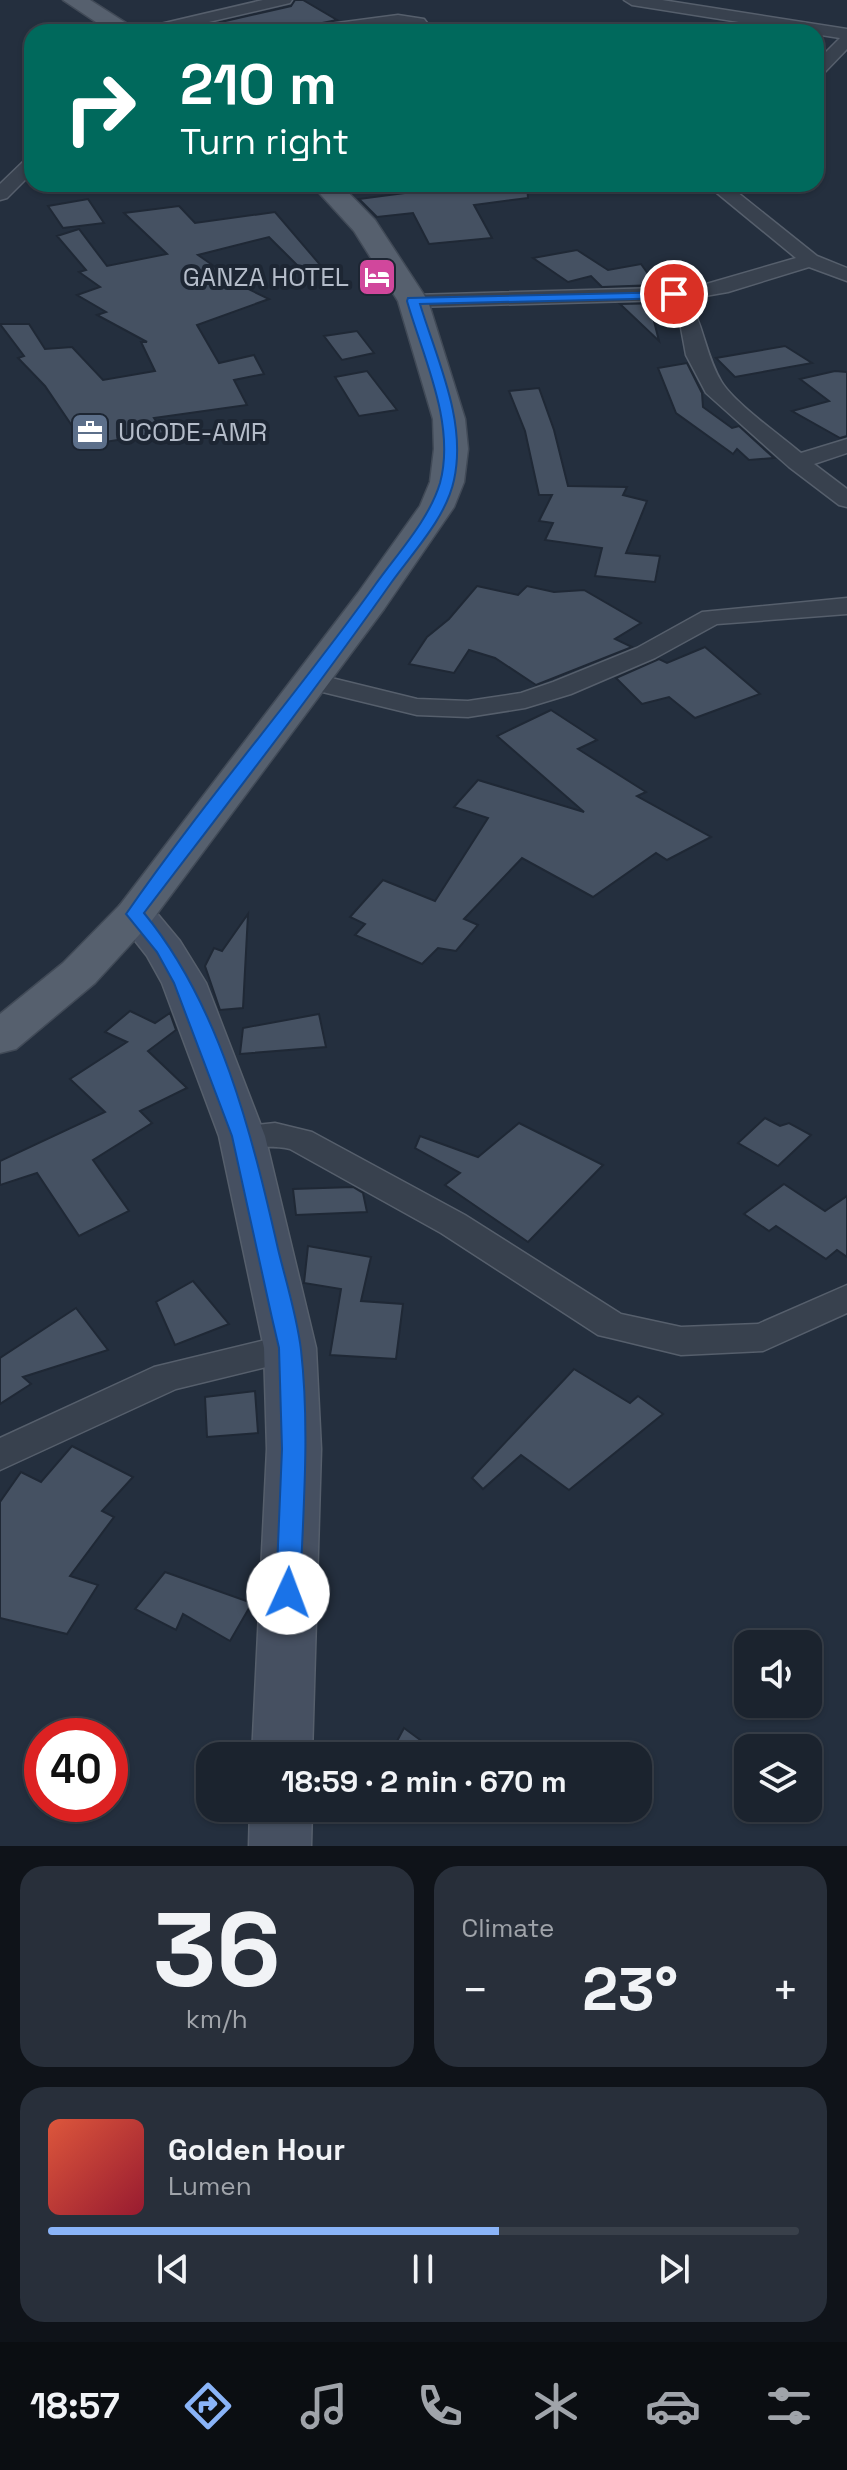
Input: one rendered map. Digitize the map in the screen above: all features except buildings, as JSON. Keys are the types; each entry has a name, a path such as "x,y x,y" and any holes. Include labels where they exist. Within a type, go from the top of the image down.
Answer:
{"main road":[{"path":"74,0 114,24"},
{"path":"0,1038 79,973 135,914 311,681 437,507 447,482 451,449 449,419 413,301 365,226 333,192"}],"street":[{"path":"180,24 284,0"},
{"path":"632,0 771,24"},
{"path":"255,7 285,24"},
{"path":"352,24 398,20 420,24"},
{"path":"824,33 847,37"},
{"path":"824,62 847,37"},
{"path":"0,194 24,171"},
{"path":"725,192 810,260 847,275"},
{"path":"413,301 674,294 721,288 810,260"},
{"path":"674,294 689,317 697,355 714,388 797,462 847,500"},
{"path":"797,462 847,446"},
{"path":"311,681 417,707 468,709 525,700 562,688 646,653 711,617 847,606"},
{"path":"135,914 165,950 184,983 242,1136 290,1348 294,1449 283,1742"},
{"path":"242,1136 275,1134 300,1140 453,1224 611,1325 681,1341 763,1337 847,1298"},
{"path":"0,1455 167,1377 290,1348"},
{"path":"280,1846 281,1822"}],"place":[{"name":"GANZA HOTEL","path":"377,277"},
{"name":"UCODE-AMR","path":"90,432"}],"route":[{"path":"288,1593 294,1449 290,1348 242,1136 184,983 165,950 135,914 244,772 437,507 447,482 451,449 449,419 413,301 674,294"}]}
